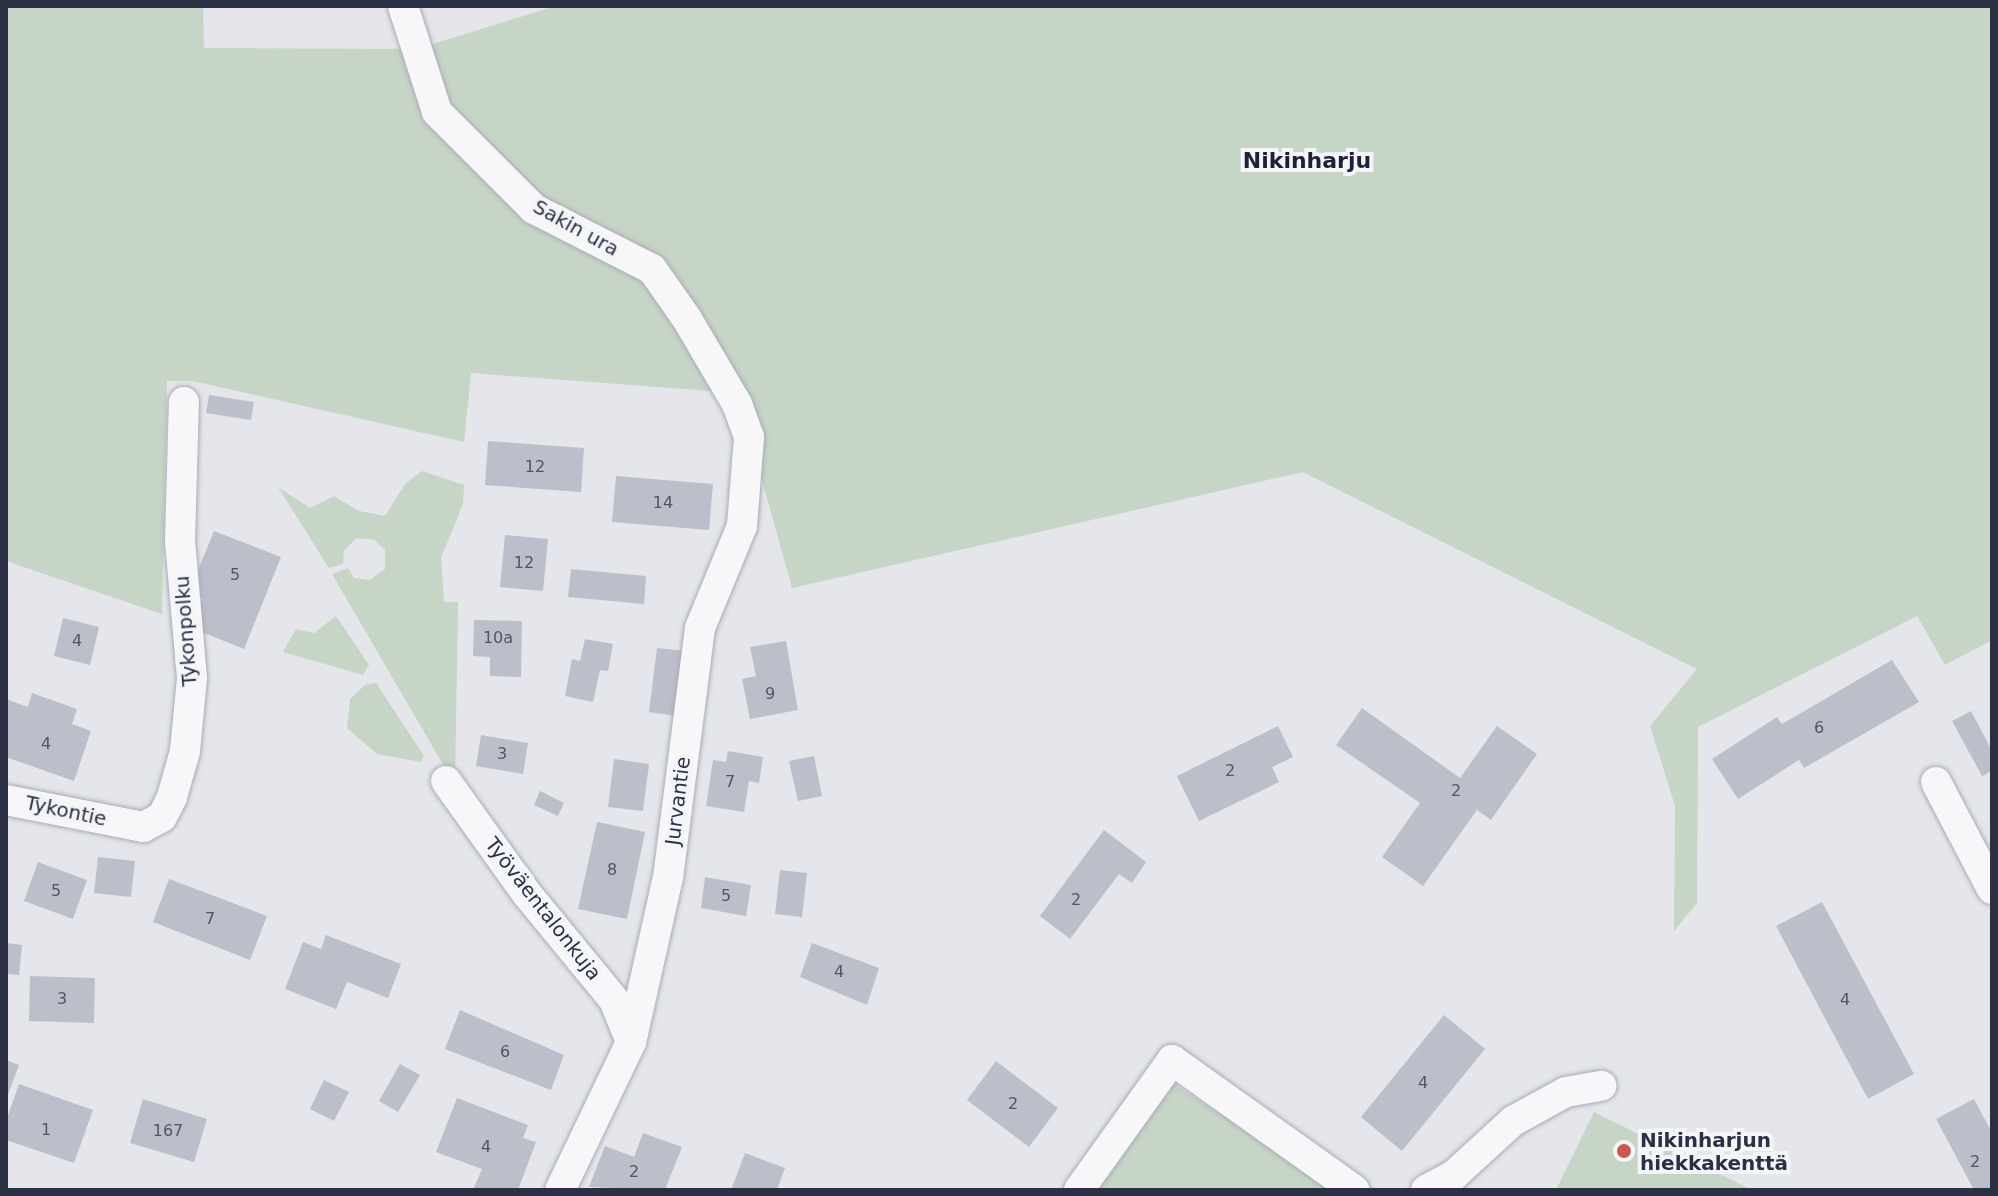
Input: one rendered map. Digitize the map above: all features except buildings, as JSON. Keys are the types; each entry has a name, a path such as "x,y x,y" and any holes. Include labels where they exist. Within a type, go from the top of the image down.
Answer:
{"street":[{"name":"Sakin ura","path":"403,6 437,112 534,209 652,269 737,404"},
{"name":"Tykonpolku","path":"126,824 143,827 162,817 172,797 187,739 192,678 180,542 184,402"},
{"name":"Jurvantie","path":"560,1190 631,1042 668,877 700,628 742,526 751,460 737,404"},
{"name":"Työväentalonkuja","path":"446,781 527,894 614,1000 631,1042"},
{"path":"1936,782 1992,889"},
{"name":"Tykontie","path":"6,800 126,824"},
{"path":"1079,1190 1172,1060 1354,1190"},
{"path":"1426,1190 1454,1175 1513,1121 1566,1092 1601,1086"}],"green space":[{"path":"6,6 203,6 204,48 416,49 556,6 1992,6 1992,640 1945,665 1917,616 1698,727 1697,903 1674,931 1675,806 1650,726 1697,669 1303,472 792,588 738,393 471,373 464,442 193,381 167,381 162,614 6,561"},
{"path":"422,471 464,485 463,504 441,558 444,602 458,602 455,785 332,574 348,568 354,578 370,580 385,569 385,550 375,540 356,538 344,551 343,564 329,568 278,487 310,508 334,496 359,511 385,516 405,484"},
{"path":"336,616 369,665 363,675 283,652 296,629 314,633"},
{"path":"376,683 424,756 421,762 377,754 347,728 350,699 365,685"},
{"path":"1172,1083 1338,1190 1093,1190"},
{"name":"Nikinharjun hiekkakenttä","path":"1594,1112 1752,1190 1556,1190"}],"place":[{"name":"Nikinharjun hiekkakenttä","path":"1624,1151"}],"district":[{"name":"Nikinharju","path":"1307,161"}]}
